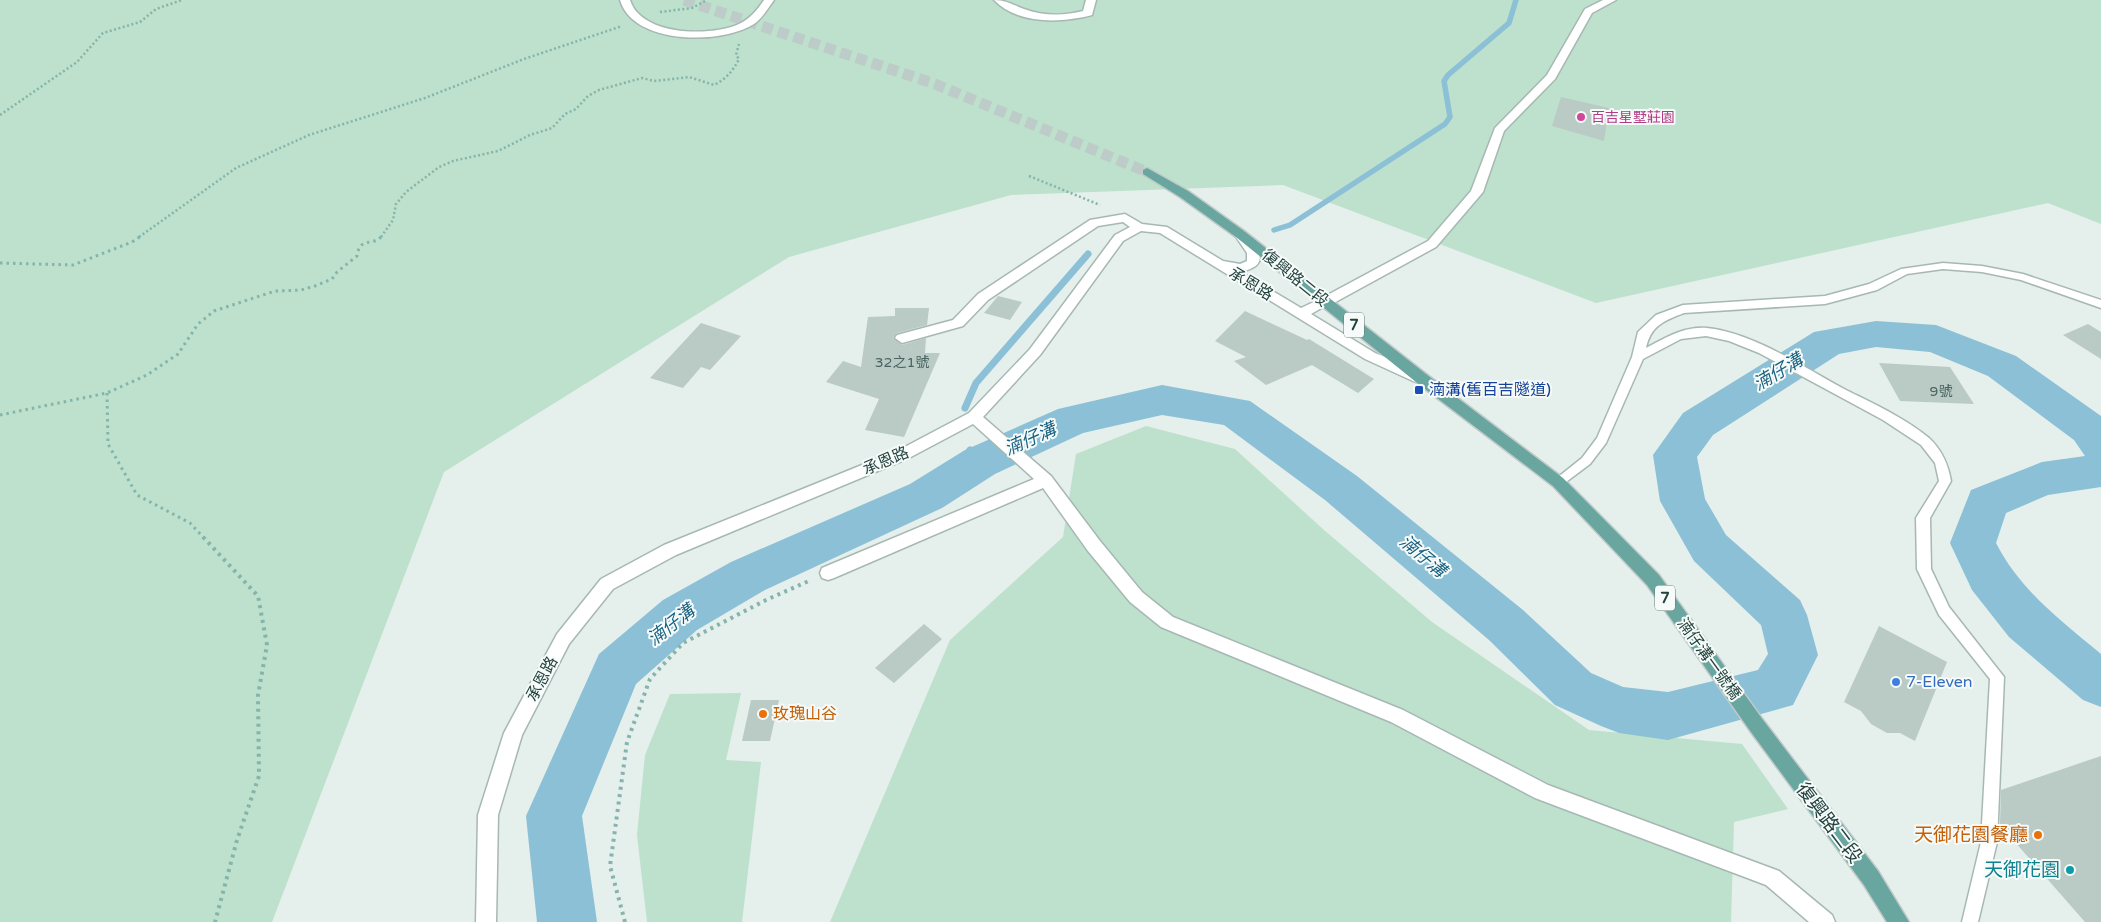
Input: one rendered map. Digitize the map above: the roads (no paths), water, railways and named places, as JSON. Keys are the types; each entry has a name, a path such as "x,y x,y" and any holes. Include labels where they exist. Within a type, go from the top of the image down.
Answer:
{"main road":[{"name":"復興路二段","path":"1147,172 1184,194 1240,234 1421,378 1558,482"},
{"name":"湳仔溝一號橋","path":"1558,482 1653,580 1757,726"},
{"name":"復興路二段","path":"1757,726 1870,878 1900,922"}],"street":[{"path":"625,0 628,10 638,21 660,29 693,35 715,34 752,21 769,0"},
{"path":"999,0 1016,11 1060,19 1088,13 1091,0"},
{"path":"1301,314 1432,244 1477,192 1499,130 1551,77 1588,11 1611,0"},
{"path":"902,338 958,323 983,298 1094,223 1125,218 1140,227"},
{"name":"承恩路","path":"486,922 488,815 513,733 563,639 607,584 670,550 904,454 974,418 1035,352 1119,238 1140,227 1163,230 1370,356 1421,378"},
{"path":"1218,264 1241,268 1254,263 1253,253 1240,234"},
{"path":"974,418 1046,480 1094,546 1136,597 1167,622 1397,716 1542,792 1772,878 1825,922"},
{"path":"828,573 1046,480"}],"lane":[{"path":"1558,482 1586,460 1602,440 1638,358 1644,332 1660,318 1683,309 1825,300 1873,287 1905,272 1943,266 1982,269 2023,277 2101,304"},
{"path":"1638,358 1679,335 1706,332 1732,338 1763,350 1887,417 1925,442 1941,462 1945,481 1923,518 1924,569 1944,611 1997,677 1989,842 1970,922"}],"waterway":[{"path":"1274,230 1290,225 1445,124 1450,117 1444,81 1448,75 1509,23 1516,0"},
{"path":"965,408 976,383 1088,254"},
{"name":"湳仔溝","path":"567,922 554,816 617,670 680,615 748,576 926,496 980,462 1073,420 1162,400 1235,412 1341,488 1506,625 1573,689 1619,710 1668,716 1775,689 1793,655 1783,615 1710,548 1683,501 1675,455 1698,424 1828,342 1876,334 1936,339 2002,366 2089,429 2101,446"},
{"path":"2089,429 2101,425"},
{"path":"970,450 980,462"},
{"name":"湳仔溝","path":"2101,468 2091,473 2042,479 1987,502 1973,543 1989,576 2026,622 2101,684"}],"tunnel":[{"path":"684,0 935,84 1147,172"}],"place":[{"name":"百吉星墅莊園","path":"1581,117"},
{"name":"湳溝(舊百吉隧道)","path":"1419,390"},
{"name":"7-Eleven","path":"1896,682"},
{"name":"玫瑰山谷","path":"763,714"},
{"name":"天御花園餐廳","path":"2038,835"},
{"name":"天御花園","path":"2070,870"}]}
